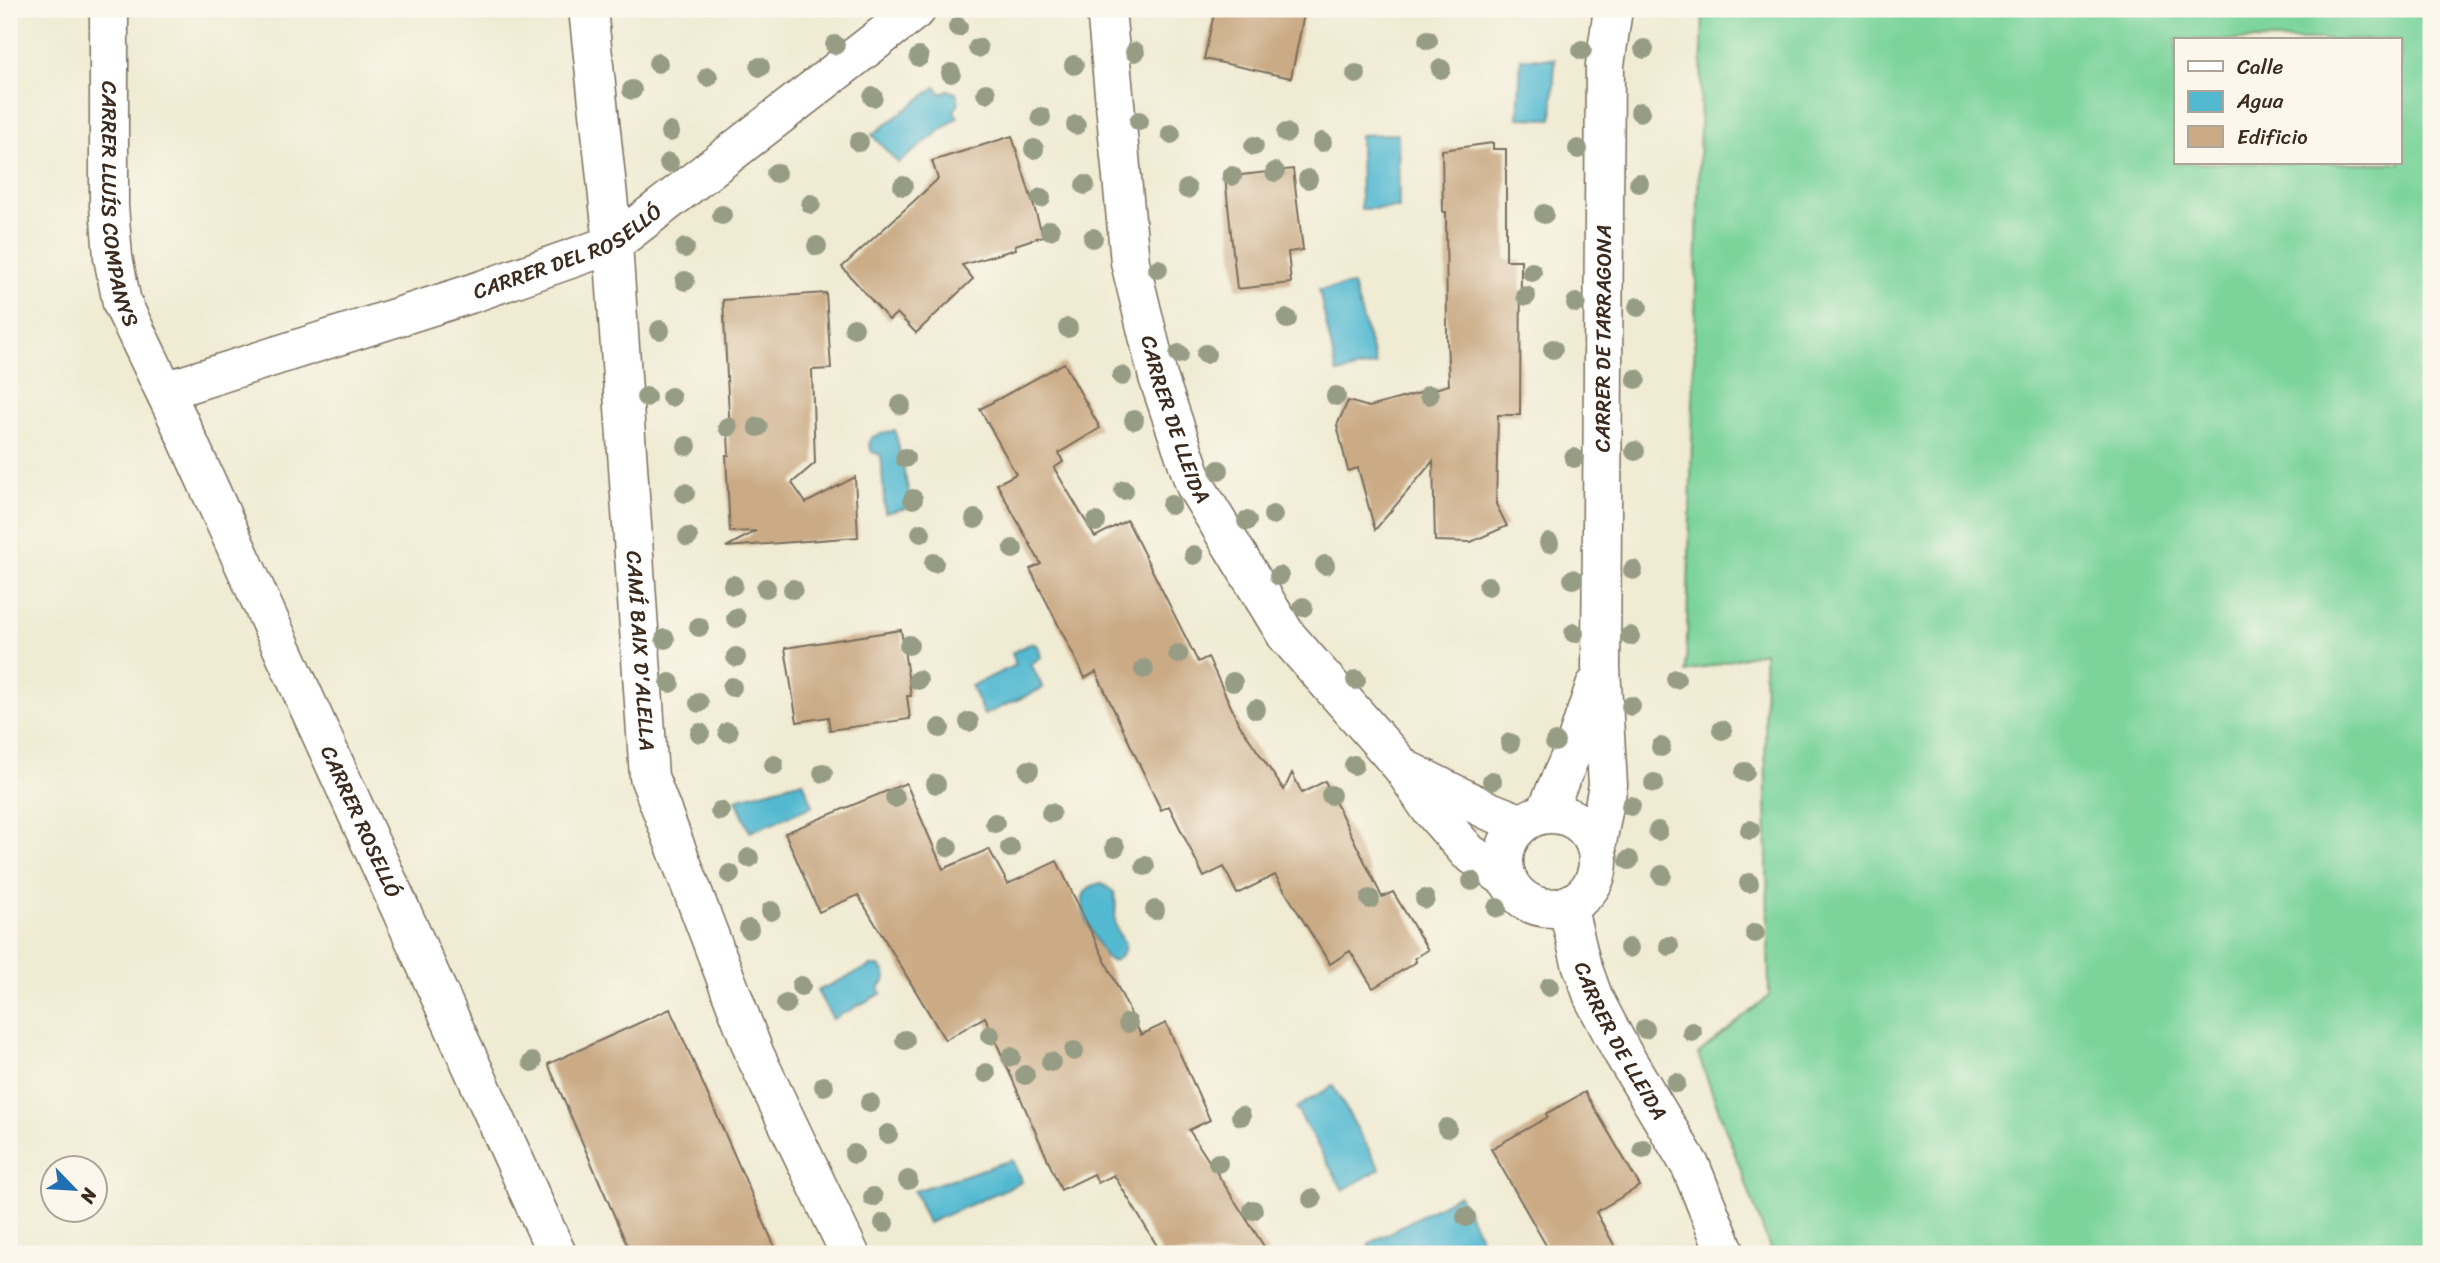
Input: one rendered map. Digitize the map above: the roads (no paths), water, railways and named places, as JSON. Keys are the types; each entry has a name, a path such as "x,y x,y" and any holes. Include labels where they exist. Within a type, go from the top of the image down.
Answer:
{"street":[{"name":"CARRER LLUÍS COMPANYS","path":"109,9 109,206 113,257 122,303 165,391"},
{"name":"CAMÍ BAIX D'ALELLA","path":"588,9 613,244 649,777 755,1055 850,1254"},
{"name":"CARRER DEL ROSELLÓ","path":"165,391 470,294 613,244 917,9"},
{"name":"CARRER DE LLEIDA","path":"1106,9 1130,262 1157,377 1195,485 1286,635 1402,767 1428,806 1468,852 1508,880"},
{"name":"CARRER DE TARRAGONA","path":"1596,848 1608,785 1601,668 1605,65 1613,9"},
{"name":"CARRER ROSELLÓ","path":"165,391 557,1254"},
{"name":"CARRER DE TARRAGONA","path":"1534,819 1575,746 1601,668"},
{"name":"CARRER DE LLEIDA","path":"1402,767 1487,810 1534,819"},
{"path":"1559,814 1583,825 1592,836 1596,848 1596,876 1590,888 1567,905 1539,907 1515,892 1508,880 1504,865 1512,835 1534,819 1559,814"},
{"name":"CARRER DE LLEIDA","path":"1567,905 1581,963 1594,999 1622,1052 1691,1167 1726,1254"}],"water":[{"path":"1521,58 1555,59 1552,119 1518,118"},
{"path":"936,87 941,94 948,90 956,93 959,103 954,111 958,117 898,163 872,135"},
{"path":"1398,134 1399,208 1361,209 1360,135"},
{"path":"1353,285 1376,365 1337,373 1319,290"},
{"path":"895,430 912,507 885,513 881,455 872,452 869,445 872,437"},
{"path":"1031,643 1038,646 1041,657 1031,664 1043,688 984,715 971,686 1016,665 1012,653"},
{"path":"803,781 813,806 750,832 736,799"},
{"path":"1101,883 1114,892 1115,923 1125,943 1122,955 1111,961 1105,957 1095,938 1082,904 1084,895 1090,888"},
{"path":"871,966 879,966 885,973 886,978 879,988 882,993 833,1019 817,991"},
{"path":"1333,1086 1380,1169 1343,1190 1296,1108"},
{"path":"1012,1160 1022,1182 928,1223 914,1191"},
{"path":"1459,1195 1482,1240 1454,1254 1373,1254 1368,1244"}]}
